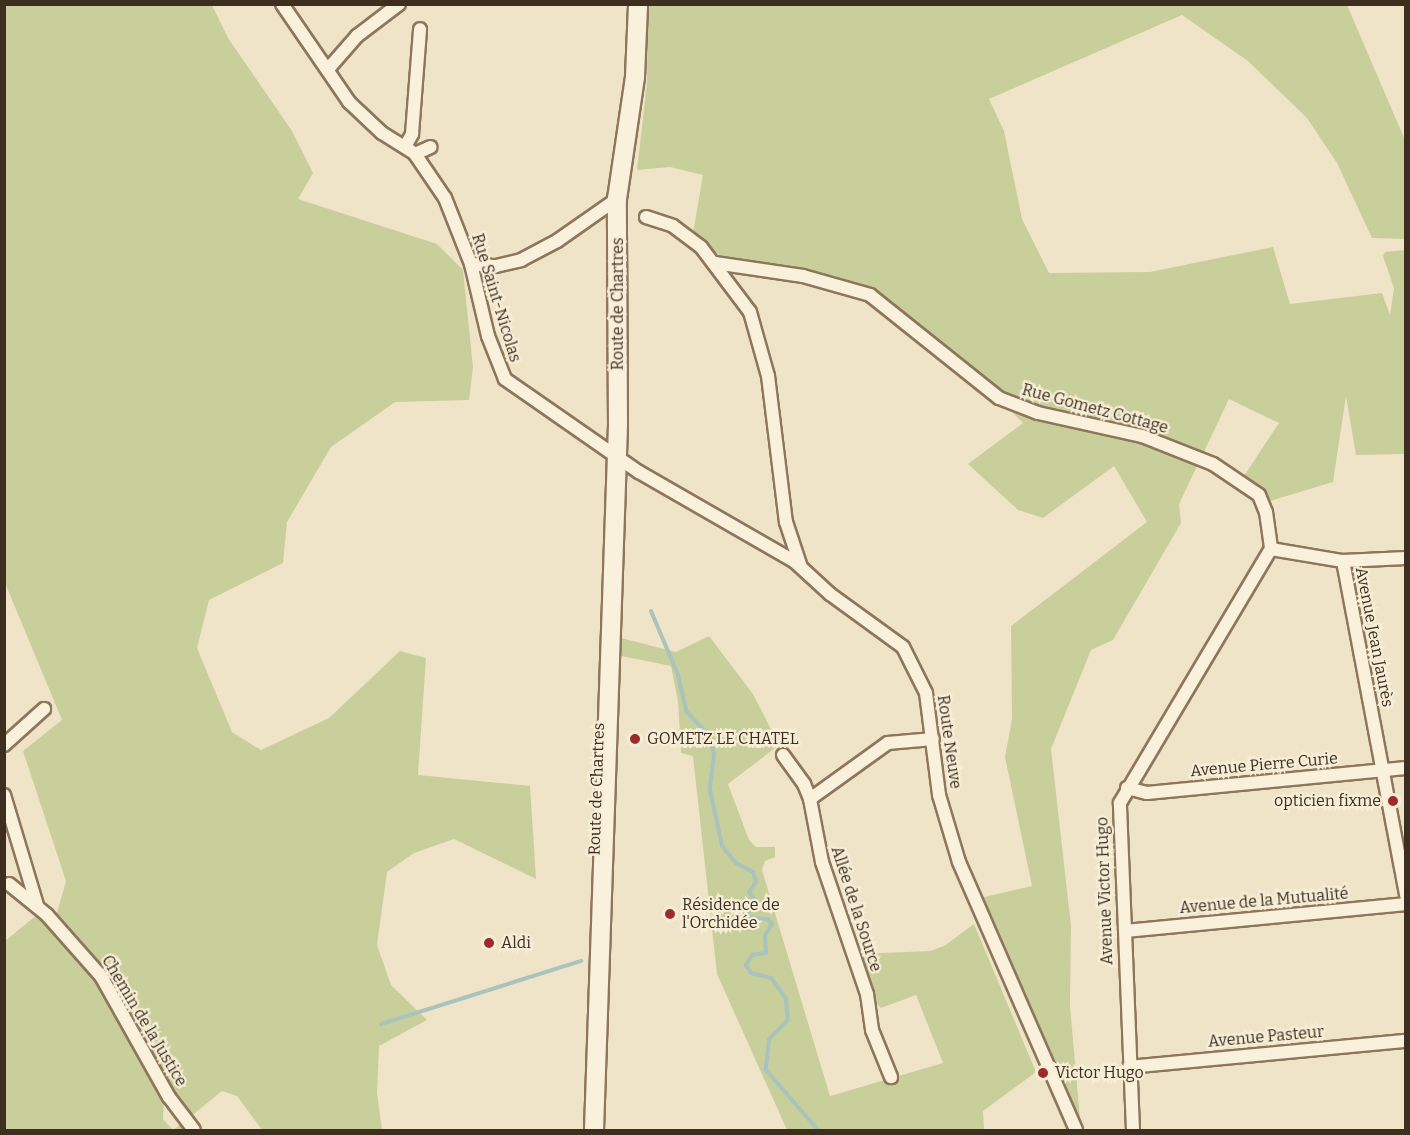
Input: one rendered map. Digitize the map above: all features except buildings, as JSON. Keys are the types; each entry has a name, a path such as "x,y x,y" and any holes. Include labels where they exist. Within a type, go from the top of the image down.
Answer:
{"main road":[{"name":"Route de Chartres","path":"594,1131 620,235 616,225 617,199 635,76 638,4"},
{"name":"Route de Chartres","path":"586,1131 588,962 594,891 593,799 612,451"}],"street":[{"name":"Rue Saint-Nicolas","path":"282,4 329,68 349,102 382,133 406,145 415,154 445,198 471,264 500,373 520,392 612,451"},
{"path":"329,68 357,36 399,4"},
{"path":"406,145 412,134 420,29"},
{"path":"415,154 431,147"},
{"path":"471,264 496,266 521,261 558,241 617,199"},
{"path":"646,217 688,235 715,262 750,312 760,340 772,398 784,510 801,567"},
{"name":"Rue Gometz Cottage","path":"715,262 803,276 870,295 999,398 1038,413 1142,436 1213,464 1258,495 1266,512 1271,549"},
{"name":"Route Neuve","path":"612,451 801,567 830,594 903,647 926,693 939,795 959,862 1076,1131"},
{"path":"1271,549 1343,561 1406,558"},
{"name":"Avenue Victor Hugo","path":"1133,1131 1126,931 1118,813 1127,788 1271,549"},
{"name":"Avenue Jean Jaurès","path":"1343,561 1406,896"},
{"path":"4,745 44,709"},
{"path":"810,799 888,743 933,739"},
{"name":"Allée de la Source","path":"783,755 804,784 810,799 817,843 867,994 872,1030 891,1077"},
{"name":"Avenue Pierre Curie","path":"1127,788 1147,793 1406,768"},
{"name":"Chemin de la Justice","path":"4,795 37,906"},
{"name":"Chemin de la Justice","path":"9,884 37,906 101,976 170,1097 194,1131"},
{"name":"Avenue de la Mutualité","path":"1126,931 1406,904"},
{"name":"Avenue Pasteur","path":"1129,1067 1406,1041"}],"green space":[{"path":"5,5 212,5 228,38 292,131 313,173 298,199 437,244 463,270 473,367 469,400 395,402 331,447 287,522 283,563 209,600 197,648 232,732 261,750 329,718 400,651 426,658 418,775 530,786 536,879 454,839 414,853 387,872 377,945 391,985 427,1020 379,1046 377,1093 382,1130 262,1130 237,1096 222,1091 190,1117 167,1086 102,965 56,916 66,881 23,751 62,720 5,583"},
{"path":"648,5 1347,5 1405,140 1405,239 1372,238 1337,163 1307,118 1248,61 1182,15 989,99 1004,131 1022,219 1049,273 1150,272 1273,247 1290,304 1382,293 1390,315 1394,288 1383,256 1385,252 1405,250 1405,454 1356,455 1346,396 1333,482 1263,503 1240,482 1279,423 1229,399 1179,504 1181,523 1113,640 1091,650 1051,749 1071,926 1070,1006 1080,1119 988,918 984,897 1032,886 1005,757 1012,719 1011,626 1147,522 1114,466 1043,518 1018,510 968,464 1023,423 957,356 872,292 727,261 693,233 703,175 670,167 637,170 647,83"},
{"path":"613,636 676,652 709,636 753,694 779,745 728,784 749,840 756,847 775,847 775,857 765,861 762,870 830,1096 943,1063 916,995 881,1008 867,994 859,954 930,951 944,946 974,924 1036,1072 983,1111 984,1130 787,1130 717,974 693,756 681,753 678,701 671,666 612,654"},
{"path":"38,914 87,968 164,1097 163,1119 173,1130 5,1130 5,941"},
{"path":"187,1120 194,1130 173,1130"}],"waterway":[{"path":"651,611 678,675 686,711 708,734 714,754 710,789 722,846 736,863 753,872 756,882 749,892 757,903 745,916 769,920 772,924 765,935 766,953 752,955 746,965 751,973 771,978 786,999 788,1020 769,1039 766,1070 818,1130"},
{"path":"381,1024 581,961"}],"place":[{"name":"GOMETZ LE CHATEL","path":"635,739"},
{"name":"opticien fixme","path":"1393,801"},
{"name":"Résidence de l'Orchidée","path":"670,914"},
{"name":"Aldi","path":"489,943"},
{"name":"Victor Hugo","path":"1043,1073"}]}
